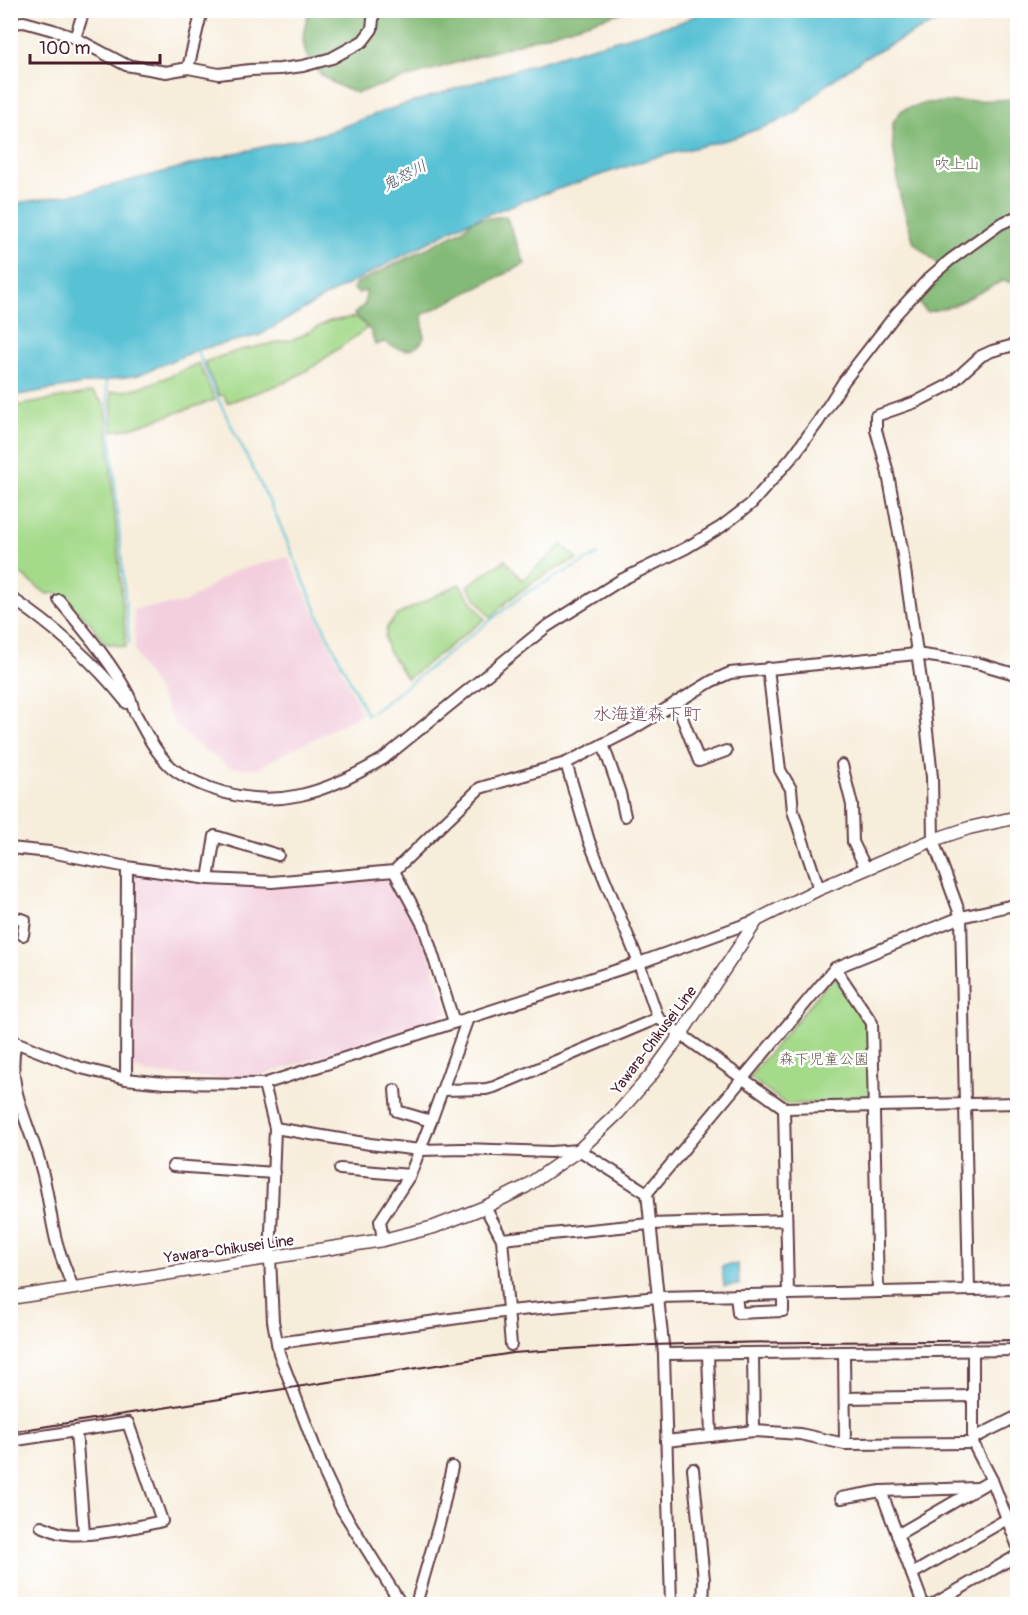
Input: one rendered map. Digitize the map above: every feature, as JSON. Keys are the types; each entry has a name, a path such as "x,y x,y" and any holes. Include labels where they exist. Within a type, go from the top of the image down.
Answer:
{"main road":[{"name":"Yawara-Chikusei Line","path":"10,1298 383,1240 434,1227 485,1207 525,1187 579,1150 599,1132 635,1093 681,1034 757,920 819,889 933,840 969,828 1017,818"}],"street":[{"path":"75,38 84,10"},
{"path":"188,68 202,10"},
{"path":"10,23 24,22 53,30 75,38 126,65 166,72 188,68 219,74 303,66 332,58 363,41 372,29 374,10"},
{"path":"10,597 69,641 113,686 134,711 166,762 178,772 195,783 219,792 246,798 274,800 312,793 357,774 383,759 546,627 621,580 686,548 721,527 751,504 819,422 844,381 896,314 929,278 1000,224 1017,216"},
{"path":"969,1290 961,918 933,840 930,752 902,549 887,469 876,430 876,416 924,398 949,385 981,356 1017,344"},
{"path":"59,600 87,633 122,683 134,711"},
{"path":"10,848 50,852 127,867 208,879 272,882 394,871 480,788 566,763 631,730 712,681 730,673 916,654 977,663 1017,675"},
{"path":"768,668 780,770 791,789 794,811 819,889"},
{"path":"676,702 699,761 726,751"},
{"path":"603,744 620,793 625,816"},
{"path":"566,763 589,841 639,963 658,1018 784,1108 1017,1103"},
{"path":"842,765 852,805 853,842 866,868"},
{"path":"208,879 215,836 278,855"},
{"path":"126,1079 127,867"},
{"path":"394,871 424,927 454,1022"},
{"path":"671,1605 664,1354 647,1193 836,968 961,918 1017,904"},
{"path":"10,916 25,920 23,935"},
{"path":"73,1288 56,1242 42,1168 32,1133 17,1096 12,1070 14,1041 81,1068 126,1079 200,1084 264,1084 639,963 757,920"},
{"path":"836,968 872,1023 878,1292"},
{"path":"383,1240 380,1221 410,1175 468,1018"},
{"path":"443,1090 494,1087 658,1018"},
{"path":"264,1084 275,1128 270,1258 273,1321 279,1353 333,1491 361,1542 401,1605"},
{"path":"395,1090 397,1111 431,1122"},
{"path":"736,1295 738,1313 783,1311 786,1294 784,1108"},
{"path":"275,1128 420,1150 551,1152 579,1150 647,1193"},
{"path":"173,1166 274,1173"},
{"path":"339,1169 410,1175"},
{"path":"485,1207 502,1239 511,1344"},
{"path":"502,1239 649,1224 786,1220"},
{"path":"277,1344 509,1311 658,1297 1017,1289"},
{"path":"664,1354 973,1350 1016,1353"},
{"path":"973,1350 974,1441 992,1480 1017,1546"},
{"path":"844,1352 845,1444"},
{"path":"753,1353 754,1431"},
{"path":"708,1354 711,1436"},
{"path":"845,1398 973,1396"},
{"path":"666,1441 754,1431 800,1434 845,1444 974,1441 1017,1416"},
{"path":"10,1441 128,1423 162,1521 125,1530 84,1533 60,1533 41,1526"},
{"path":"76,1431 84,1533"},
{"path":"416,1605 440,1521 452,1467"},
{"path":"693,1469 704,1580 703,1605"},
{"path":"897,1535 992,1480"},
{"path":"841,1498 881,1491 976,1488"},
{"path":"881,1491 924,1605"},
{"path":"912,1574 1007,1519"},
{"path":"934,1605 1017,1555"}],"shaded area":[{"path":"288,557 362,714 258,769 230,767 196,744 176,726 135,650 134,609 185,603 233,571"},
{"path":"132,871 233,886 393,874 422,932 448,1012 440,1014 441,1018 263,1075 227,1079 144,1073 144,1070 130,1069"}],"green space":[{"path":"310,11 626,11 357,93 330,81 311,63 303,40"},
{"name":"吹上山","path":"1017,99 1017,283 1002,281 953,306 927,312 919,303 937,280 937,263 914,243 900,196 893,145 893,122 902,110 926,103"},
{"path":"506,216 525,264 422,315 424,338 416,347 406,350 395,348 385,342 375,345 371,331 354,314 365,304 366,291 358,293 353,289 355,284 461,231 473,220"},
{"path":"363,316 366,329 311,368 286,382 227,403 224,395 219,396 204,362 240,350 295,339 329,321"},
{"path":"199,363 215,400 127,429 113,431 111,392 145,386"},
{"path":"92,392 104,403 126,647 104,643 90,622 56,593 47,594 11,567 10,407"},
{"path":"562,545 578,559 532,584 491,618 467,586 505,560 522,580"},
{"path":"459,584 485,619 407,679 388,650 385,638 387,627 397,615"},
{"name":"森下児童公園","path":"834,976 868,1022 870,1102 786,1104 749,1077"}],"water":[{"name":"鬼怒川","path":"707,10 975,11 931,24 864,58 826,85 797,112 775,123 730,139 649,159 531,198 463,224 328,295 260,335 197,350 138,375 11,396 11,204 86,192 232,154 326,133 384,111 563,55 681,22"},
{"path":"738,1264 739,1285 724,1286 722,1266"}],"waterway":[{"path":"197,350 216,395 274,511 324,628 367,715 523,595 598,554"},
{"path":"106,381 129,643"}],"railway":[{"path":"10,1432 513,1353 639,1345 1018,1340"}],"district":[{"name":"水海道森下町","path":"647,714"}]}
